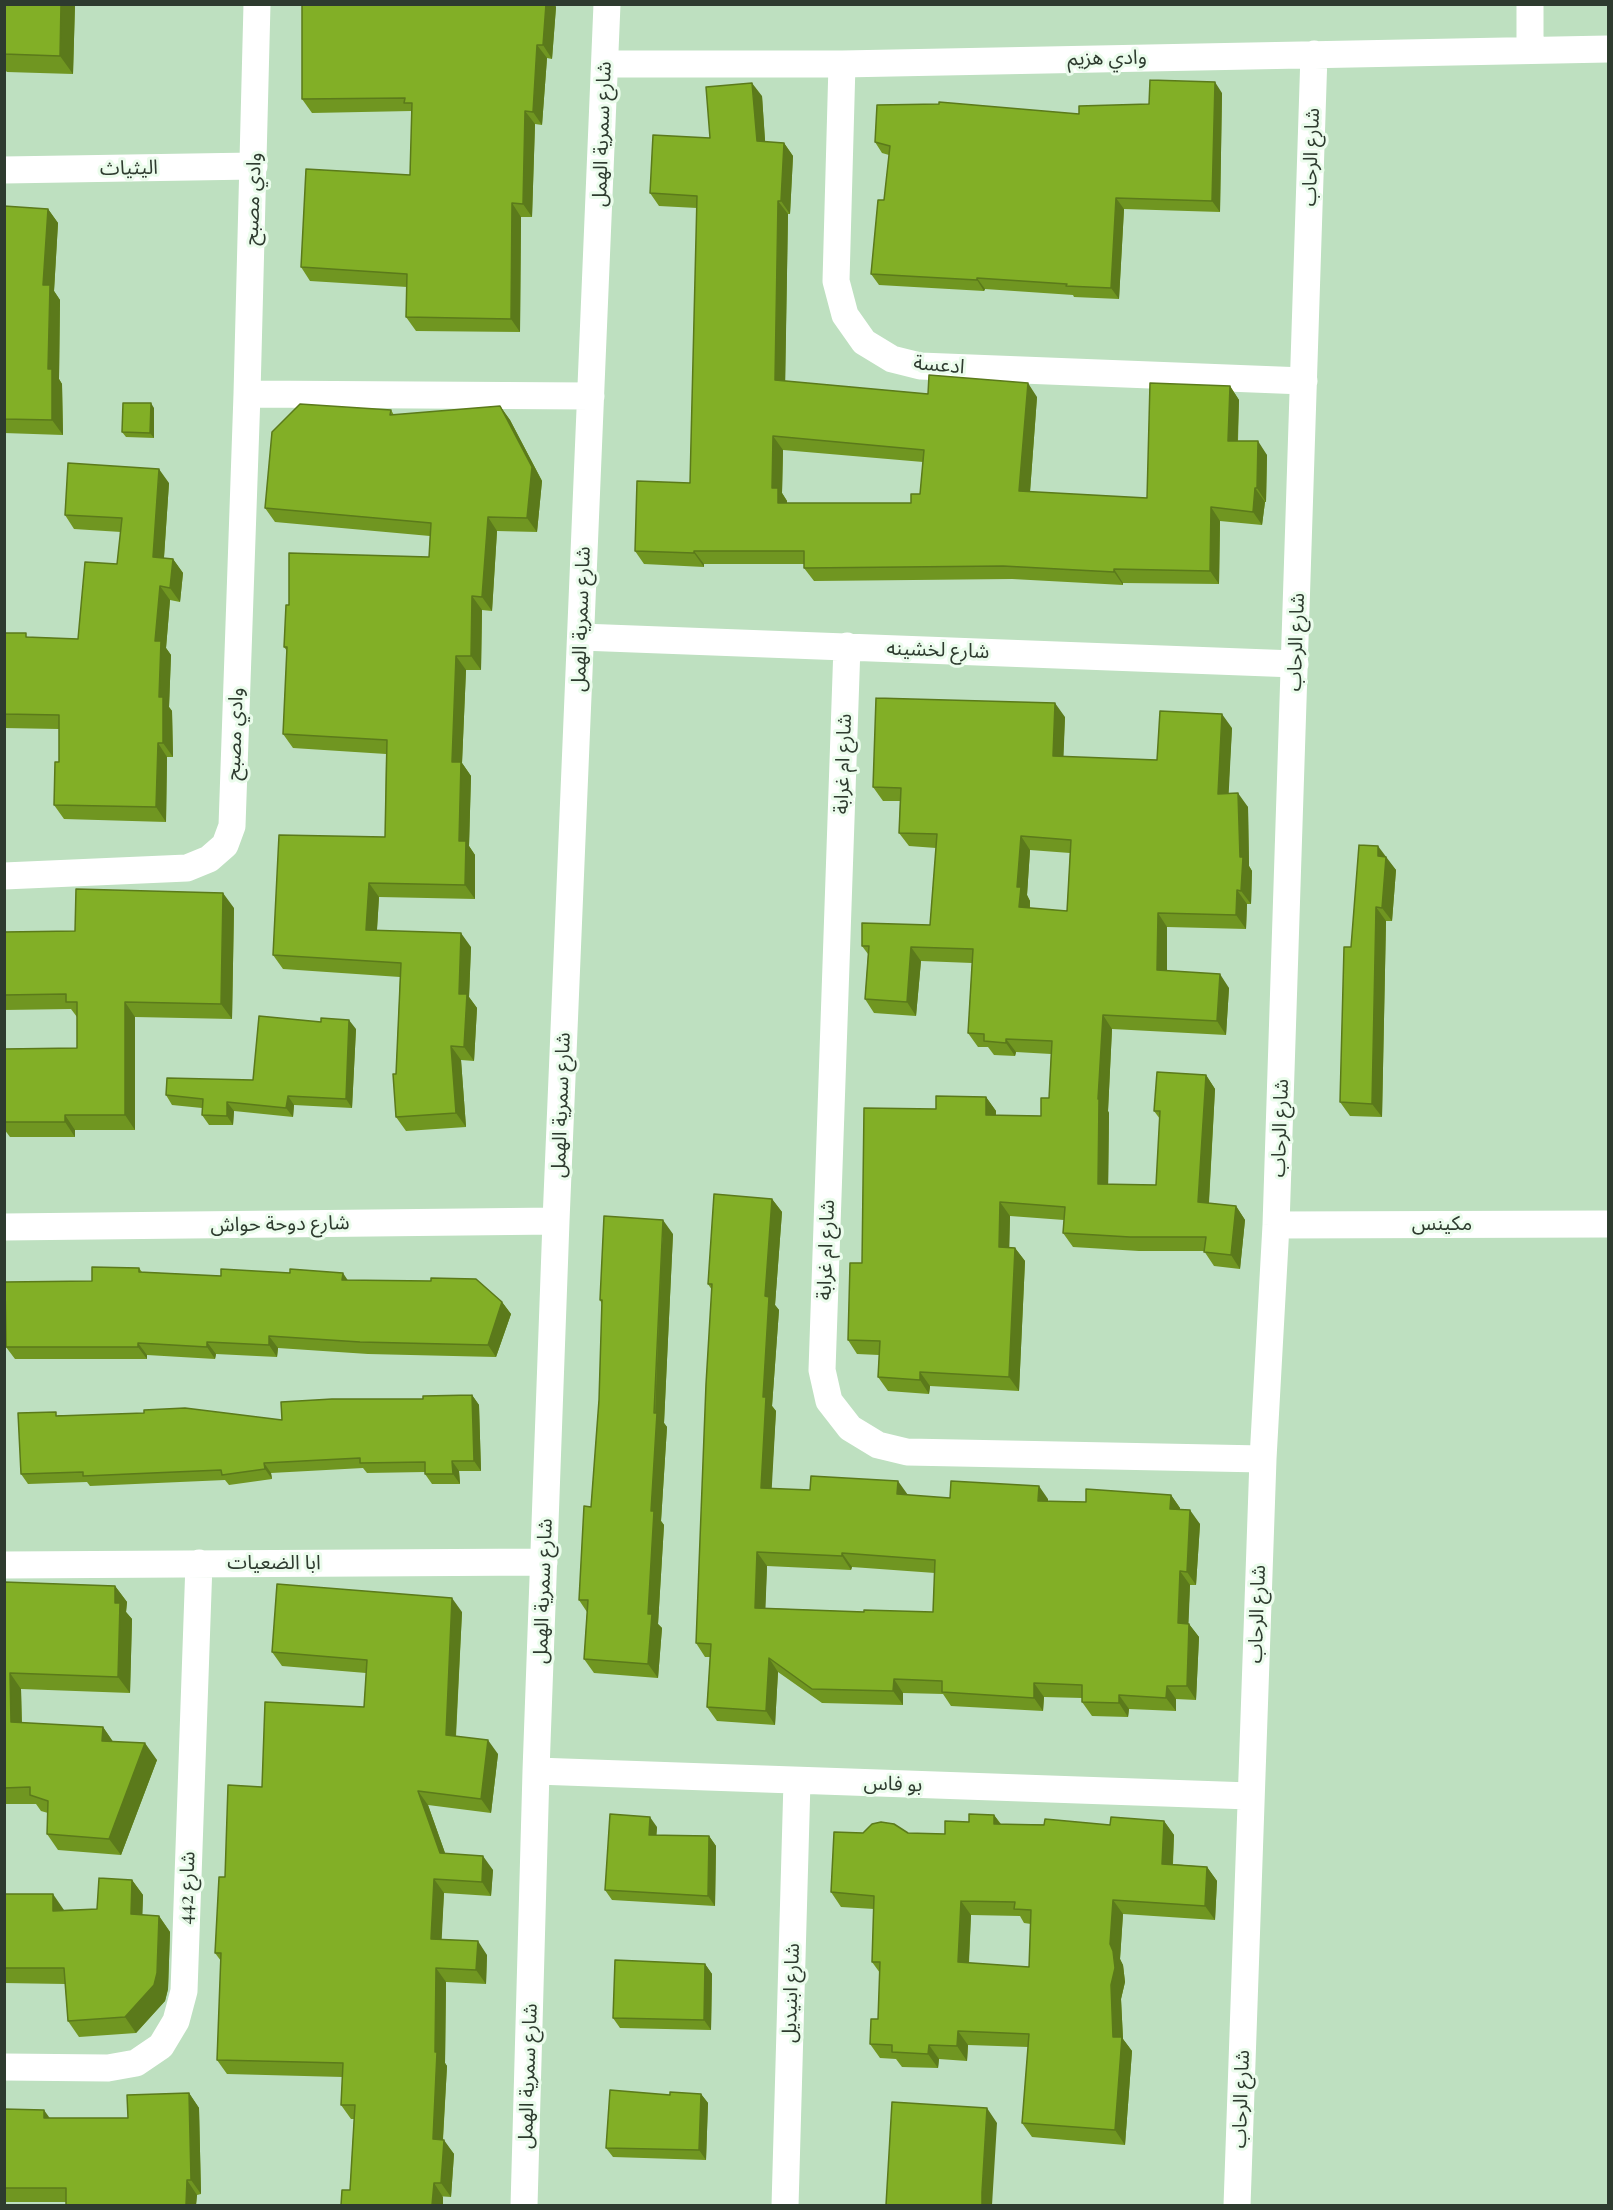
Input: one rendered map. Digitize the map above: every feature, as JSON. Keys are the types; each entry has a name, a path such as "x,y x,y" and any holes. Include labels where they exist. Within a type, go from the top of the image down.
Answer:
{"street":[{"name":"وادي مصبح","path":"4,876 187,868 209,859 225,845 232,826 254,166 257,4"},
{"name":"شارع سمرية الهمل","path":"524,2205 536,1771 556,1221 607,4"},
{"path":"1530,4 1530,50"},
{"name":"وادي هزيم","path":"605,64 842,64 1608,49"},
{"name":"شارع الرحاب","path":"1238,2204 1263,1459 1276,1225 1314,54"},
{"name":"ادعسة","path":"842,64 836,281 845,315 864,342 892,359 920,366 1304,381"},
{"name":"اليثياث","path":"4,170 254,166"},
{"path":"247,394 591,396"},
{"name":"شارع لخشينه","path":"581,637 1295,664"},
{"name":"شارع ام غرابة","path":"847,646 822,1370 829,1401 850,1428 878,1445 907,1452 1263,1459"},
{"name":"شارع دوحة حواش","path":"4,1227 556,1221"},
{"name":"مكينس","path":"1276,1225 1608,1224"},
{"name":"شارع 442","path":"4,2067 108,2068 136,2063 161,2046 176,2021 184,1990 199,1563"},
{"name":"ابا الضعيات","path":"4,1565 544,1563"},
{"name":"بو فاس","path":"536,1771 1250,1796"},
{"name":"شارع ابنيديل","path":"785,2205 797,1781"}],"building":[{"path":"4,4 61,4 60,56 4,54"},
{"path":"302,4 546,4 543,45 537,45 533,112 525,111 523,204 512,203 511,319 406,317 407,274 301,267 306,169 410,175 412,103 404,103 405,98 302,99"},
{"path":"1150,80 1215,82 1212,201 1116,198 1111,288 977,278 977,280 871,274 878,200 884,200 890,146 875,142 877,105 939,104 939,102 1079,114 1079,106 1149,104"},
{"path":"752,83 757,141 784,143 781,201 778,201 775,380 928,394 929,375 1028,383 1019,491 1147,498 1150,383 1230,386 1228,441 1258,441 1257,488 1255,488 1253,512 1211,507 1210,571 1114,569 1114,572 1003,566 804,568 804,551 694,551 694,553 635,551 637,481 690,483 697,196 650,193 653,135 710,138 706,87","holes":["773,436 924,450 920,494 911,494 911,503 778,503 778,488 772,488"]},
{"path":"4,206 48,209 43,285 50,285 48,369 52,369 52,420 4,419"},
{"path":"123,403 151,403 150,433 122,432"},
{"path":"300,404 391,410 390,415 500,406 532,467 527,518 488,517 482,597 472,596 471,656 456,656 452,762 461,762 459,841 466,841 465,885 369,883 366,930 461,933 459,994 467,994 464,1047 451,1046 456,1113 396,1117 393,1074 396,1074 401,963 273,955 279,835 385,837 387,740 283,734 287,647 284,647 286,605 289,605 289,553 429,557 431,523 265,508 272,432"},
{"path":"68,463 159,469 153,557 173,559 170,588 160,586 155,641 161,641 159,697 163,697 163,743 158,743 156,807 54,805 55,762 59,762 59,715 4,714 4,633 26,633 26,637 78,639 85,562 117,564 122,518 65,515"},
{"path":"876,698 1055,703 1053,756 1157,760 1160,711 1222,714 1218,794 1238,793 1240,857 1243,857 1241,891 1237,890 1236,915 1158,913 1157,970 1220,974 1217,1021 1103,1015 1098,1099 1098,1184 1156,1185 1160,1111 1154,1111 1157,1072 1206,1075 1198,1202 1236,1206 1231,1255 1204,1252 1206,1237 1130,1237 1063,1233 1065,1207 1000,1202 999,1247 1015,1248 1009,1377 920,1372 920,1380 878,1377 880,1341 848,1340 850,1263 862,1263 864,1108 936,1109 936,1096 986,1097 986,1115 1041,1116 1041,1098 1049,1098 1052,1041 1006,1039 1006,1043 984,1041 984,1034 968,1033 973,949 911,947 907,1002 865,999 869,946 862,946 862,923 930,925 937,834 899,833 901,788 873,787","holes":["1021,836 1071,840 1067,911 1019,907 1021,887 1017,887"]},
{"path":"1359,845 1378,846 1378,856 1386,857 1382,908 1376,907 1372,1104 1340,1102 1344,947 1351,947"},
{"path":"76,889 223,893 221,1004 125,1002 125,1115 65,1115 65,1122 4,1122 4,1049 77,1048 77,1002 66,1002 66,994 4,995 4,932 75,931"},
{"path":"259,1016 321,1022 321,1018 349,1020 346,1099 288,1096 286,1108 227,1102 227,1116 202,1115 203,1099 166,1095 167,1078 253,1080"},
{"path":"714,1194 772,1199 765,1296 769,1297 763,1397 766,1397 761,1488 810,1490 811,1476 898,1481 897,1494 950,1498 951,1481 1039,1486 1038,1501 1086,1502 1086,1489 1171,1495 1170,1509 1190,1510 1187,1572 1180,1571 1178,1623 1189,1624 1187,1686 1167,1686 1166,1698 1119,1695 1119,1703 1082,1702 1082,1685 1034,1683 1034,1698 942,1692 942,1681 894,1679 893,1691 812,1689 769,1658 766,1711 707,1707 711,1644 696,1643 712,1284 708,1284","holes":["757,1552 842,1556 842,1553 935,1560 933,1612 755,1608"]},
{"path":"604,1216 663,1220 654,1413 657,1413 651,1511 654,1511 648,1614 652,1614 648,1664 584,1659 588,1600 579,1600 584,1506 591,1507 599,1400"},
{"path":"92,1267 139,1268 139,1272 221,1276 221,1269 290,1273 290,1269 343,1273 342,1280 476,1279 502,1302 488,1345 360,1342 269,1336 269,1345 207,1342 207,1347 138,1343 138,1347 6,1347 5,1282 92,1281"},
{"path":"472,1395 474,1461 452,1461 453,1474 425,1474 425,1462 360,1463 360,1458 264,1463 265,1469 222,1475 221,1470 83,1476 83,1472 21,1474 18,1413 56,1412 56,1416 144,1413 144,1410 185,1408 282,1420 281,1402 332,1399 423,1399 423,1396"},
{"path":"4,1582 115,1586 115,1603 120,1603 118,1677 10,1673 11,1722 103,1727 102,1741 145,1743 109,1839 47,1834 48,1801 30,1795 30,1787 4,1788"},
{"path":"277,1584 452,1598 446,1735 488,1740 481,1799 418,1791 440,1853 483,1856 482,1882 434,1879 431,1939 478,1941 476,1970 436,1968 435,2052 437,2052 433,2139 444,2140 441,2183 434,2183 432,2205 341,2205 342,2190 350,2190 355,2105 341,2105 343,2063 217,2060 221,1953 215,1953 219,1877 225,1877 228,1785 262,1787 265,1702 364,1707 367,1660 272,1652"},
{"path":"610,1814 650,1817 649,1835 709,1836 708,1896 605,1890"},
{"path":"969,1814 994,1815 994,1824 1044,1825 1045,1819 1110,1825 1111,1817 1164,1821 1162,1864 1207,1867 1205,1906 1113,1900 1110,1944 1115,1968 1111,1985 1113,2037 1122,2037 1115,2130 1022,2123 1029,2034 958,2031 957,2046 929,2045 928,2054 892,2052 892,2045 870,2044 871,2019 878,2019 880,1962 872,1962 874,1896 831,1892 834,1832 863,1833 872,1824 881,1822 894,1824 908,1833 945,1834 945,1821 969,1822","holes":["961,1901 1015,1902 1014,1909 1031,1910 1029,1967 958,1962"]},
{"path":"99,1878 132,1880 131,1914 159,1916 157,1973 154,1985 125,2017 68,2021 64,1968 4,1968 4,1894 53,1894 53,1911 97,1909"},
{"path":"615,1960 705,1964 704,2020 613,2018"},
{"path":"610,2090 670,2095 670,2092 701,2094 699,2150 606,2148"},
{"path":"189,2093 191,2180 187,2180 186,2205 66,2205 66,2188 4,2188 4,2109 44,2110 44,2118 128,2118 127,2095"},
{"path":"892,2102 987,2108 982,2205 886,2205"}]}
